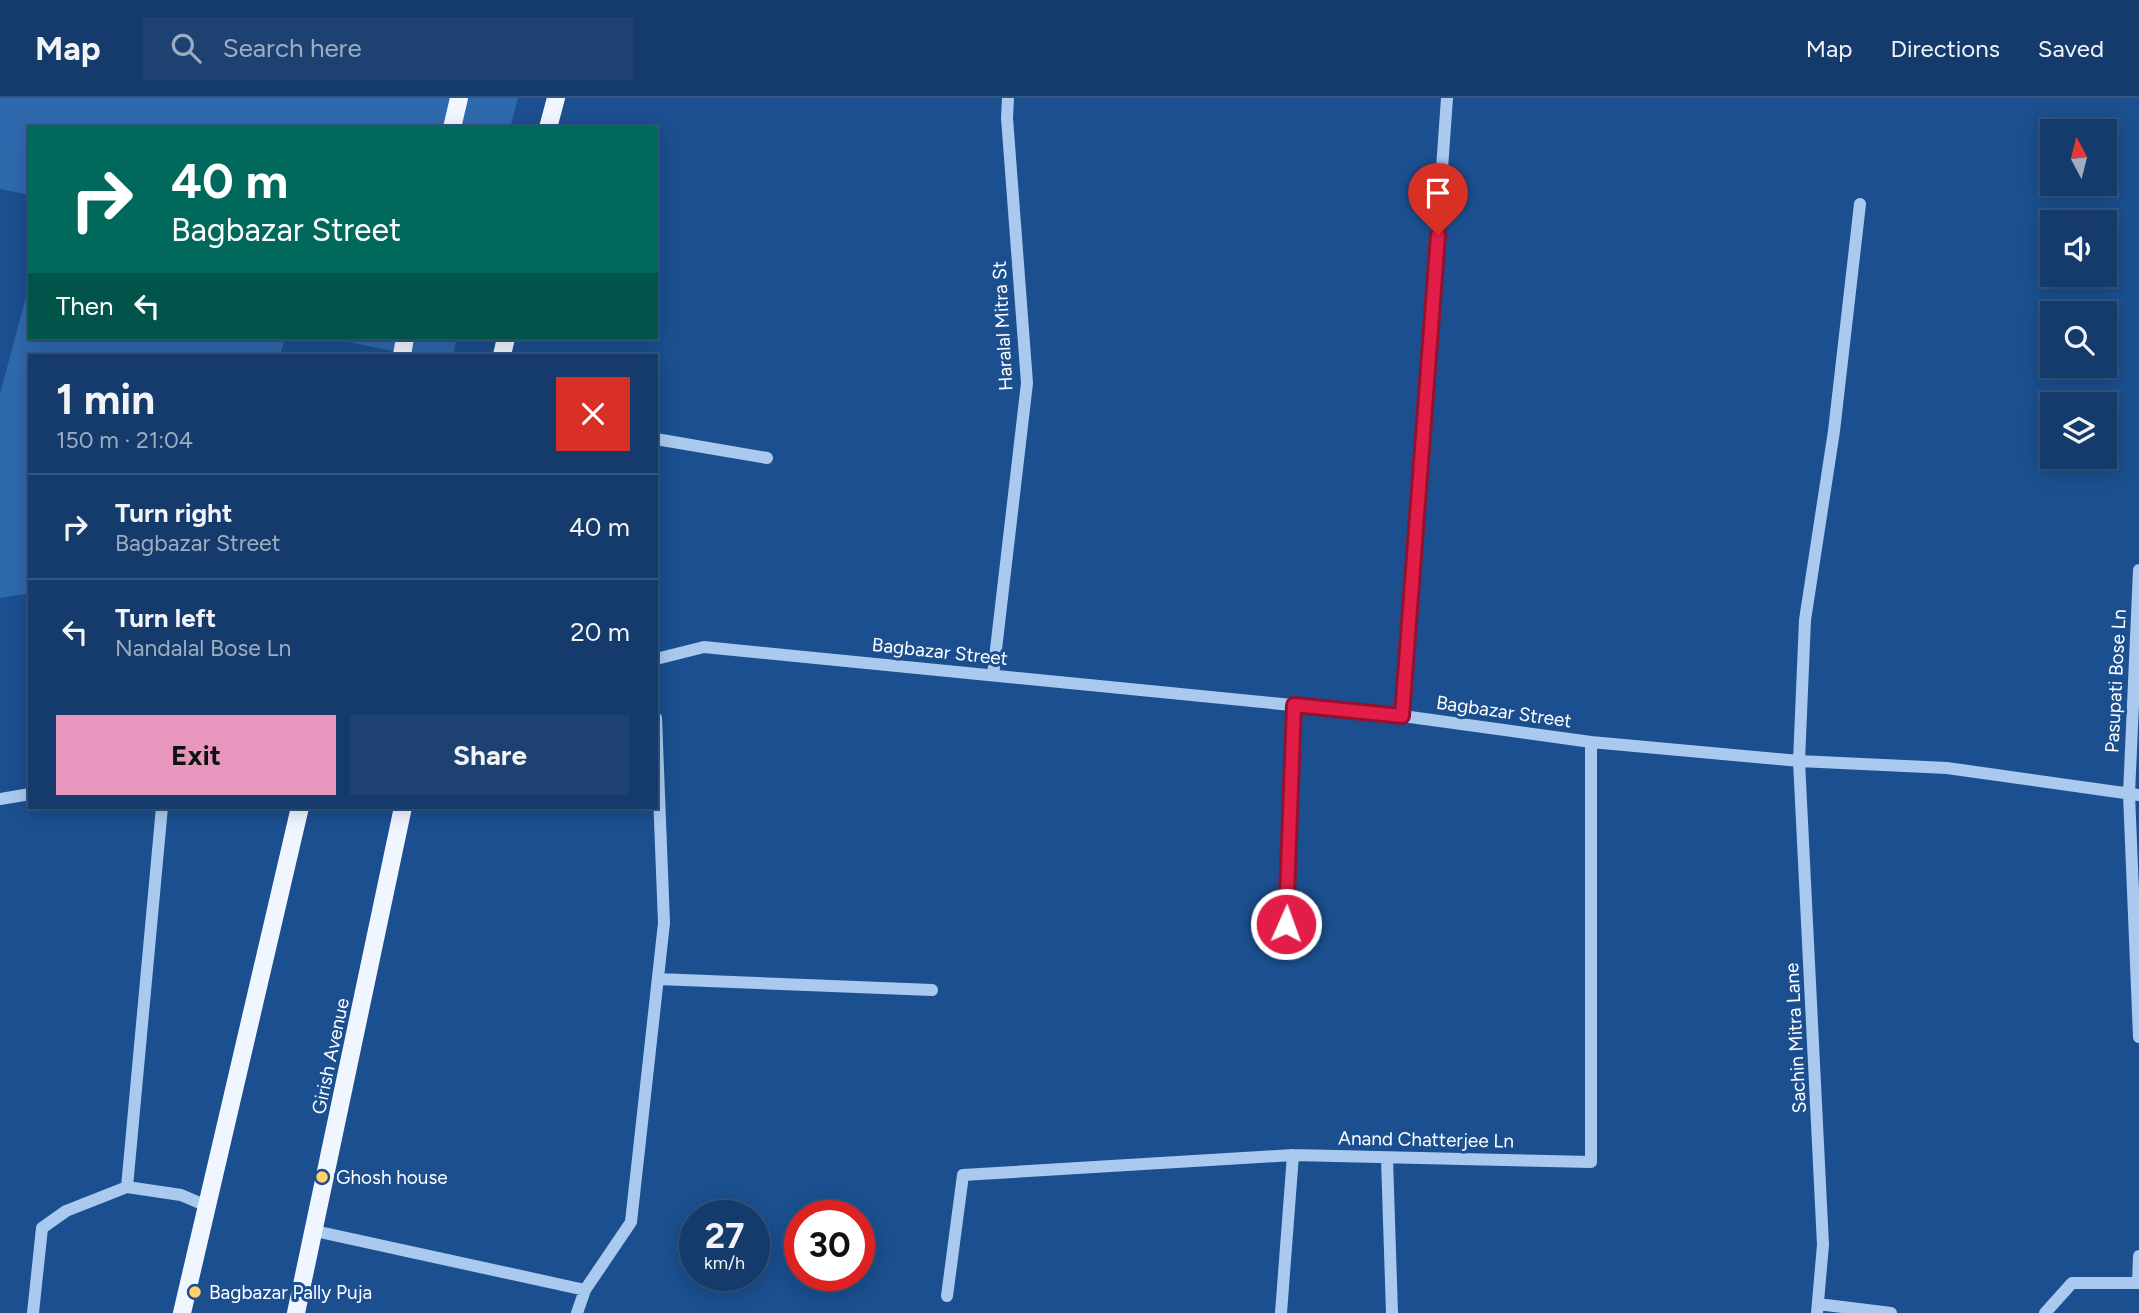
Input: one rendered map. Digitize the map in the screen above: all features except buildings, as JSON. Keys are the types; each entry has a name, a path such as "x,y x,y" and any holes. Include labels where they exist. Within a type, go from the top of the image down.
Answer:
{"main road":[{"path":"452,126 459,98"},
{"path":"549,126 556,98"},
{"path":"182,1313 300,809"},
{"name":"Girish Avenue","path":"296,1313 403,809"}],"street":[{"name":"Haralal Mitra St","path":"993,676 1027,383 1007,118 1008,98"},
{"path":"1402,716 1447,98"},
{"name":"Sachin Mitra Lane","path":"1817,1309 1824,1245 1799,761 1805,621 1834,431 1860,204"},
{"path":"658,439 766,458"},
{"name":"Pasupati Bose Ln","path":"2139,570 2134,794 2139,1037"},
{"name":"Bagbazar Street","path":"658,658 704,647 1402,716 1591,743 1799,761 1947,768 2134,794"},
{"path":"1286,924 1294,705"},
{"name":"Anand Chatterjee Ln","path":"947,1296 963,1175 1293,1155 1387,1159 1591,1161 1591,743"},
{"path":"577,1313 585,1290 631,1222 664,923 658,769"},
{"path":"0,799 28,793"},
{"path":"127,1186 162,809"},
{"path":"658,979 932,990"},
{"path":"1282,1313 1293,1155"},
{"path":"1387,1159 1392,1313"},
{"path":"33,1313 43,1228 66,1211 127,1186 181,1195 207,1206"},
{"path":"315,1231 585,1290"},
{"path":"2045,1313 2073,1283 2139,1283 2139,1256"},
{"path":"1817,1309 1891,1313"}],"shaded area":[{"path":"0,98 518,98 511,126 28,126 28,195 0,189"},
{"path":"28,289 28,340 284,340 280,354 28,354 28,593 0,598 0,394"},
{"path":"339,340 457,340 453,354 407,354"}],"place":[{"name":"Ghosh house","path":"322,1177"},
{"name":"Bagbazar Pally Puja","path":"195,1292"}],"route":[{"path":"1286,924 1294,705 1402,716 1438,235"}]}
